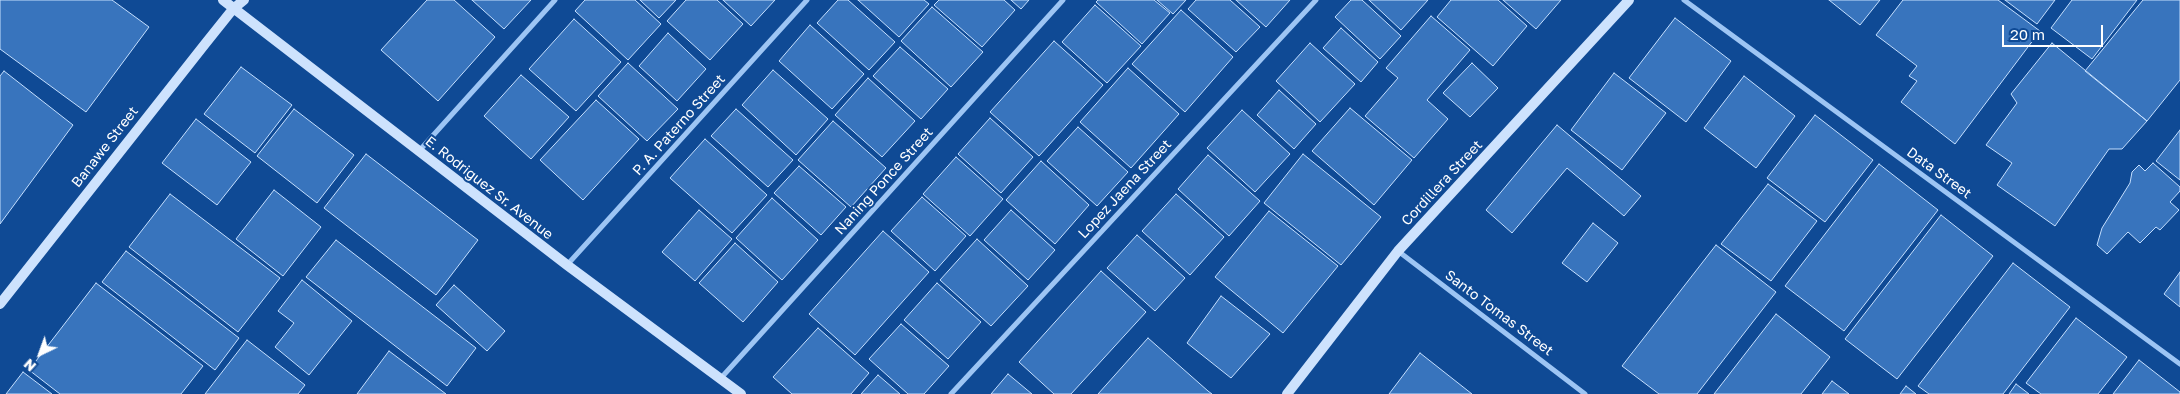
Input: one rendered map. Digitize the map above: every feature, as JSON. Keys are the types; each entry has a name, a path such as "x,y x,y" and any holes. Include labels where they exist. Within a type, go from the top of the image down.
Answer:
{"main road":[{"name":"E. Rodriguez Sr. Avenue","path":"222,0 567,265 742,394"},
{"name":"Banawe Street","path":"0,304 233,9 244,0"},
{"name":"Cordillera Street","path":"1287,394 1398,251 1629,0"}],"street":[{"path":"419,151 555,0"},
{"name":"P. A. Paterno Street","path":"567,265 807,0"},
{"name":"Naning Ponce Street","path":"721,378 1063,0"},
{"name":"Lopez Jaena Street","path":"951,394 1316,0"},
{"name":"Data Street","path":"1684,0 2180,364"},
{"name":"Santo Tomas Street","path":"1398,251 1585,394"}],"building":[{"path":"0,0 112,0 149,27 86,112 0,49"},
{"path":"427,0 454,0 495,37 438,101 381,50"},
{"path":"472,0 531,0 504,29"},
{"path":"585,0 635,0 661,24 628,60 575,11"},
{"path":"640,0 676,0 659,18"},
{"path":"686,0 717,0 743,24 710,60 667,21"},
{"path":"723,0 775,0 751,26"},
{"path":"838,0 848,0 895,42 869,70 817,23"},
{"path":"858,0 924,0 929,4 899,37"},
{"path":"939,0 1004,0 1015,10 982,47 934,5"},
{"path":"1011,0 1029,0 1021,9"},
{"path":"1098,0 1154,0 1170,13 1142,44 1096,2"},
{"path":"1157,0 1186,0 1173,14"},
{"path":"1196,0 1230,0 1260,27 1236,52 1188,9"},
{"path":"1236,0 1290,0 1266,27"},
{"path":"1351,0 1362,0 1401,36 1380,59 1335,17"},
{"path":"1369,0 1428,0 1401,30"},
{"path":"1451,0 1498,0 1527,26 1493,66 1437,17"},
{"path":"1503,0 1561,0 1536,29"},
{"path":"1829,0 1880,0 1860,25"},
{"path":"1903,0 1998,0 2040,31 1955,144 1901,102 1917,81 1909,76 1917,66 1876,35"},
{"path":"2005,0 2055,0 2037,24"},
{"path":"2072,0 2137,0 2092,59 2051,28"},
{"path":"2143,0 2180,0 2180,80 2147,121 2085,71"},
{"path":"1095,5 1141,46 1107,83 1062,42"},
{"path":"932,7 983,52 951,87 901,41"},
{"path":"1181,10 1233,57 1185,112 1132,64"},
{"path":"1431,16 1470,50 1427,100 1448,119 1414,158 1365,116 1398,78 1386,68"},
{"path":"1675,18 1731,61 1686,122 1629,78"},
{"path":"574,19 621,62 576,111 529,69"},
{"path":"810,25 864,74 832,109 779,61"},
{"path":"1341,28 1378,62 1361,82 1323,48"},
{"path":"668,33 706,69 677,101 639,66"},
{"path":"1054,41 1103,85 1039,156 990,112"},
{"path":"1310,43 1355,84 1320,122 1276,81"},
{"path":"2052,43 2147,121 2122,149 2109,149 2055,226 1997,185 2012,163 1986,145 2017,103 2011,94"},
{"path":"900,47 948,89 921,119 873,76"},
{"path":"628,63 678,109 647,141 598,96"},
{"path":"1472,63 1498,88 1470,117 1443,93"},
{"path":"241,67 292,105 255,153 204,114"},
{"path":"1128,68 1179,114 1131,168 1080,122"},
{"path":"773,70 828,119 796,155 742,105"},
{"path":"4,71 73,125 0,224 0,76"},
{"path":"1614,73 1666,113 1622,170 1571,130"},
{"path":"521,75 569,117 531,159 484,116"},
{"path":"1744,76 1795,116 1756,168 1704,128"},
{"path":"868,78 915,121 882,157 835,115"},
{"path":"1279,90 1316,124 1294,149 1257,115"},
{"path":"596,100 639,139 583,200 540,160"},
{"path":"1350,108 1412,160 1374,205 1312,151"},
{"path":"294,109 354,155 317,203 257,156"},
{"path":"736,109 793,160 768,187 711,136"},
{"path":"1242,110 1290,154 1255,192 1207,148"},
{"path":"1815,115 1873,160 1825,222 1767,178"},
{"path":"990,118 1033,157 1001,193 958,154"},
{"path":"196,119 251,162 217,205 162,163"},
{"path":"833,121 886,168 851,207 798,160"},
{"path":"1557,125 1641,196 1624,216 1567,168 1512,233 1486,210"},
{"path":"1078,127 1128,172 1097,206 1047,161"},
{"path":"2180,130 2180,180 2156,161"},
{"path":"705,139 767,195 732,233 670,178"},
{"path":"366,154 478,240 436,295 324,208"},
{"path":"1303,154 1381,217 1341,265 1264,203"},
{"path":"1208,155 1260,201 1229,236 1178,189"},
{"path":"956,157 1003,199 970,236 923,194"},
{"path":"1041,161 1089,205 1055,244 1006,200"},
{"path":"2153,163 2180,187 2180,191 2170,202 2179,210 2160,230 2156,227 2140,243 2128,232 2107,254 2097,245 2102,228 2130,183 2132,172 2139,165 2145,171"},
{"path":"1879,164 1938,210 1844,331 1785,286"},
{"path":"799,166 846,207 821,235 774,193"},
{"path":"1768,184 1817,221 1771,281 1721,244"},
{"path":"274,190 321,227 283,276 236,239"},
{"path":"170,194 280,278 238,332 129,247"},
{"path":"1176,194 1224,237 1190,275 1142,231"},
{"path":"922,197 966,236 935,271 891,231"},
{"path":"772,198 818,240 782,280 736,238"},
{"path":"699,210 732,239 695,281 662,252"},
{"path":"1011,210 1055,250 1028,280 984,240"},
{"path":"1269,211 1338,266 1283,333 1215,277"},
{"path":"1941,215 1993,256 1897,379 1845,339"},
{"path":"1593,223 1618,243 1587,282 1562,263"},
{"path":"883,231 929,272 855,355 809,314"},
{"path":"1137,235 1185,278 1155,311 1107,268"},
{"path":"977,239 1028,286 991,326 940,280"},
{"path":"336,240 476,348 447,386 306,277"},
{"path":"735,243 778,282 743,322 699,283"},
{"path":"1716,245 1776,292 1697,394 1659,394 1622,366"},
{"path":"126,251 239,338 215,370 102,282"},
{"path":"2013,263 2070,307 2003,394 1929,394 1918,386"},
{"path":"1101,271 1146,312 1071,394 1054,394 1019,362"},
{"path":"2180,272 2180,307 2164,294"},
{"path":"302,280 352,321 309,375 275,347 294,323 278,311"},
{"path":"96,283 203,366 181,394 60,394 29,370"},
{"path":"937,283 981,322 948,359 904,320"},
{"path":"454,285 505,331 487,351 436,305"},
{"path":"1221,296 1270,334 1231,378 1187,343"},
{"path":"1776,314 1830,357 1801,394 1714,394"},
{"path":"2076,318 2127,357 2098,394 2041,394 2026,383"},
{"path":"901,324 949,366 924,394 908,394 869,359"},
{"path":"818,328 869,373 851,394 792,394 773,377"},
{"path":"1148,338 1208,391 1212,394 1098,394"},
{"path":"247,340 305,385 298,394 205,394"},
{"path":"389,351 446,394 357,394"},
{"path":"1420,353 1472,394 1389,394"},
{"path":"2139,360 2180,392 2180,394 2113,394"},
{"path":"23,372 52,394 6,394"},
{"path":"1008,374 1032,394 991,394"},
{"path":"878,375 900,394 861,394"},
{"path":"1832,381 1849,394 1822,394"},
{"path":"2016,384 2029,394 2009,394"},
{"path":"1906,386 1916,394 1900,394"}]}
